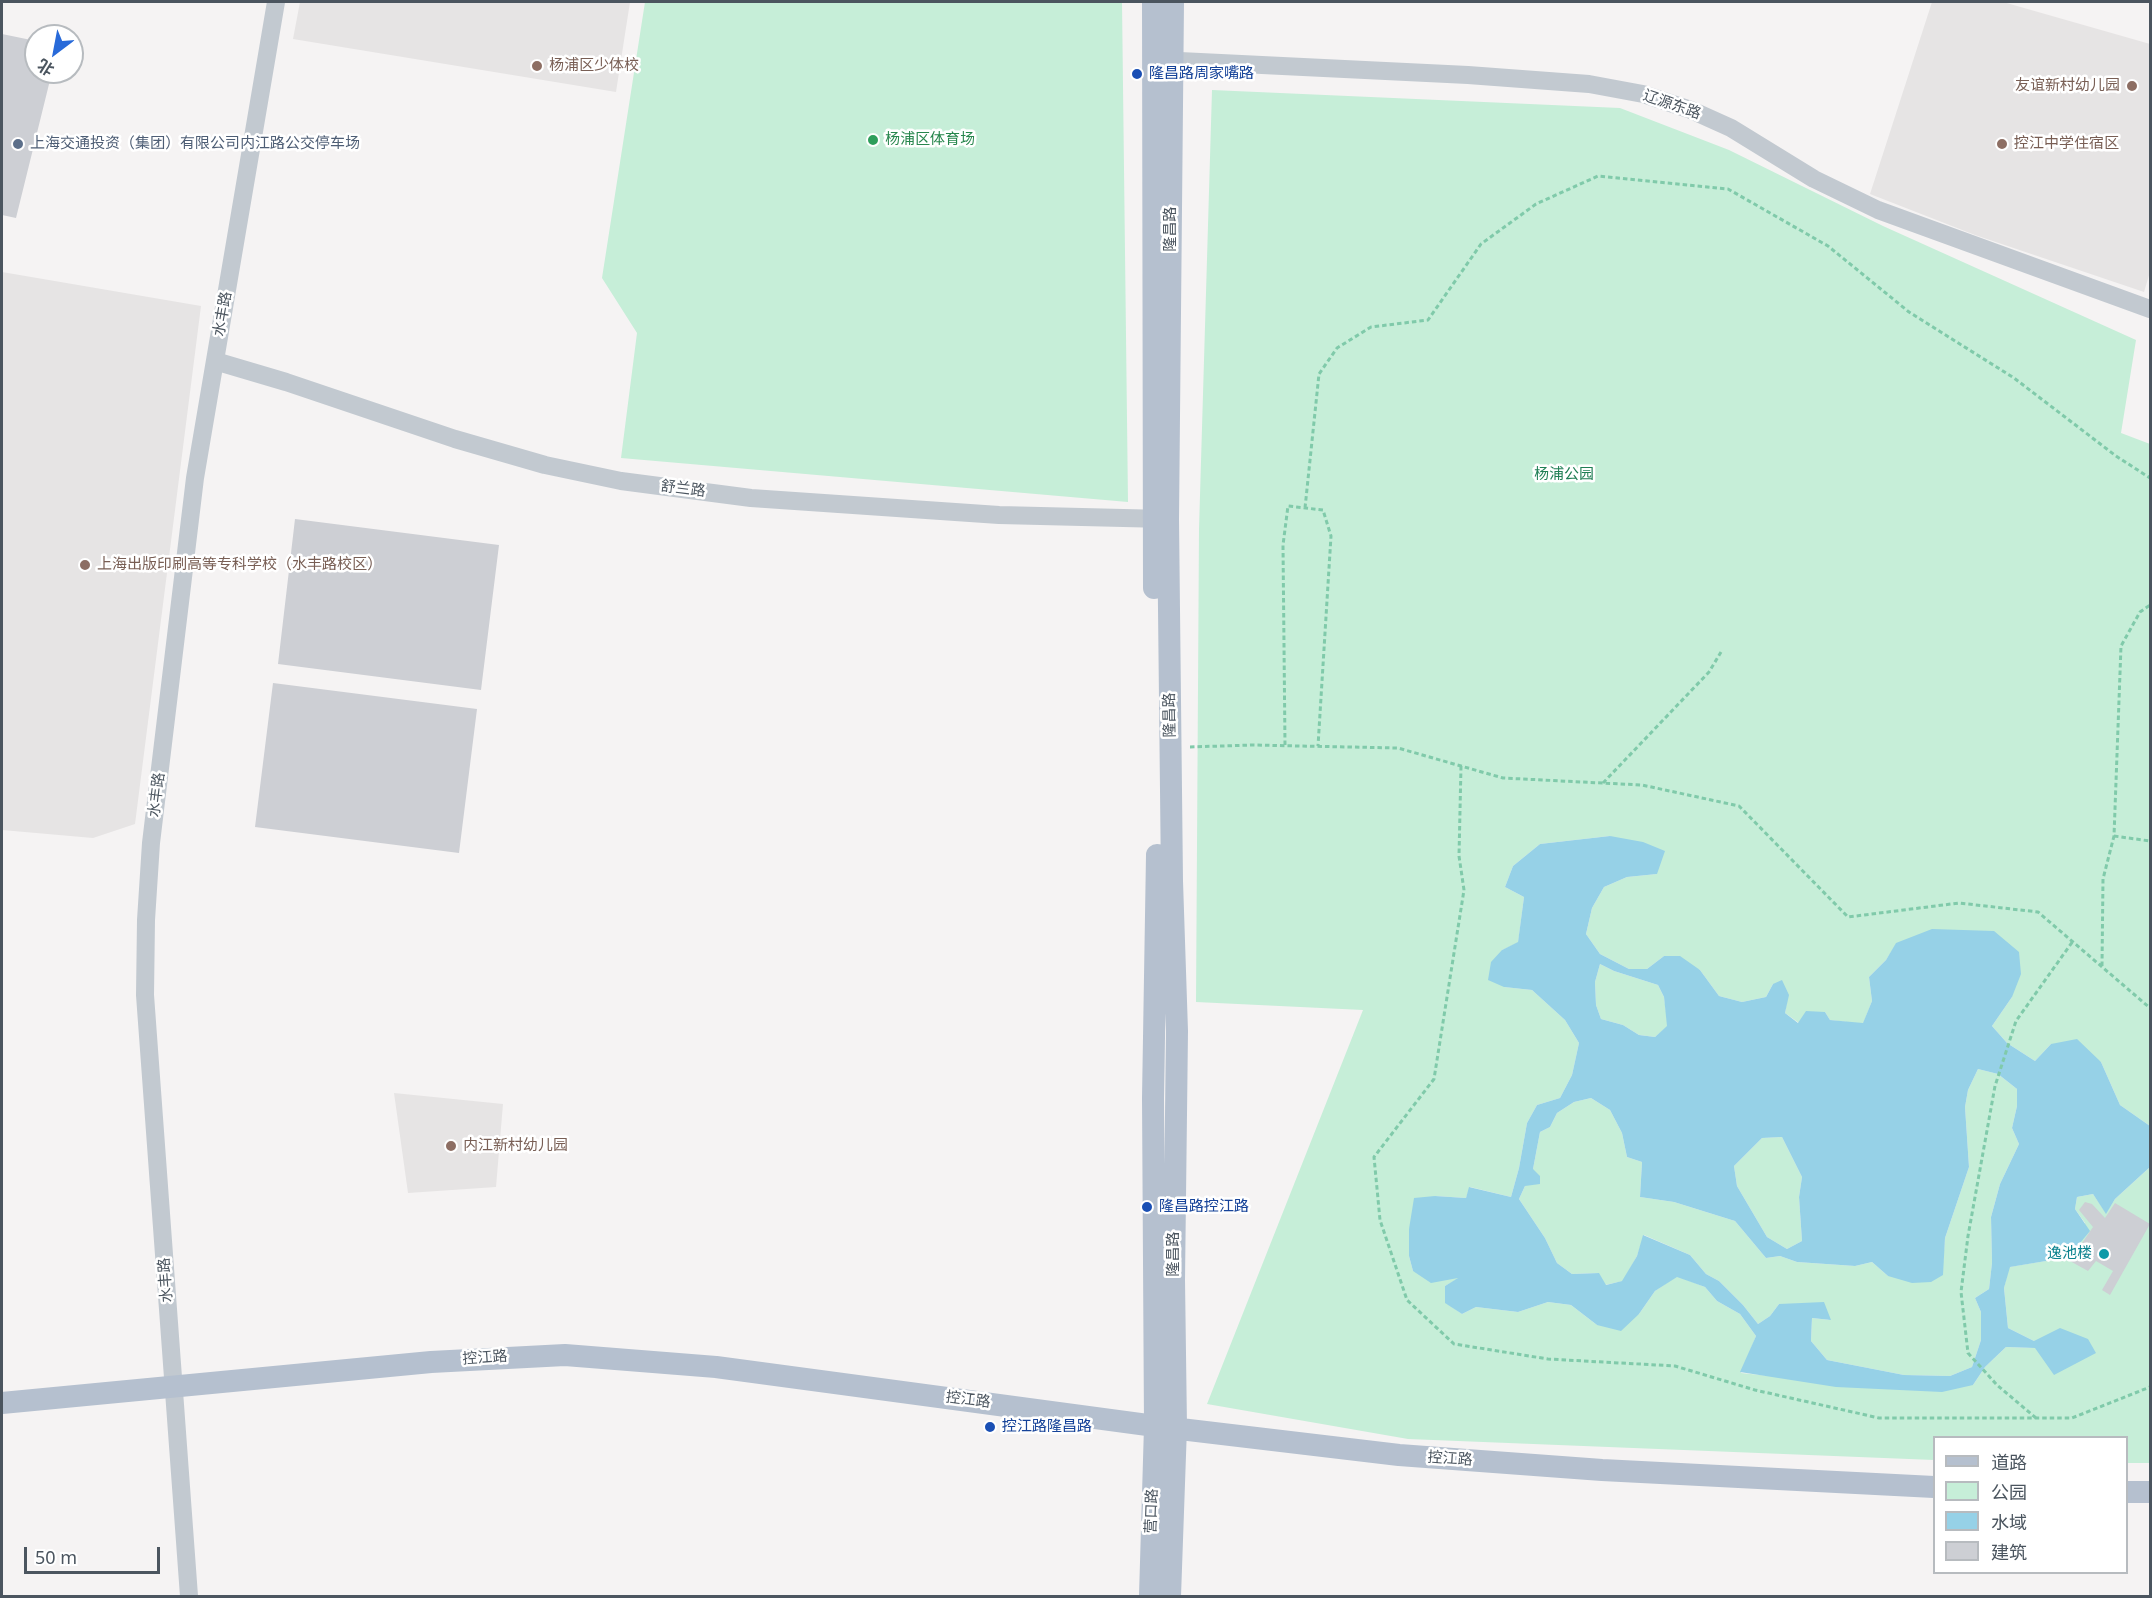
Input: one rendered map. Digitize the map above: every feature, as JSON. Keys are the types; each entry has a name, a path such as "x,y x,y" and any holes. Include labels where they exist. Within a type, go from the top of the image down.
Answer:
{"main road":[{"name":"隆昌路","path":"1153,2 1162,60 1160,520 1153,1098 1166,1426"},
{"name":"隆昌路","path":"1162,60 1173,2"},
{"name":"隆昌路","path":"1160,520 1171,748 1177,1031 1174,1247 1166,1426"},
{"name":"控江路","path":"2,1402 174,1388 430,1362 565,1355 716,1367 1399,1455 1602,1470 1933,1486"},
{"name":"营口路","path":"1150,1596 1166,1426"},
{"name":"营口路","path":"1166,1426 1170,1596"},
{"path":"2128,1492 2151,1492"}],"street":[{"name":"水丰路","path":"189,1596 145,995 146,920 151,843 194,490 276,2"},
{"name":"辽源东路","path":"1162,60 1468,75 1589,84 1643,94 1691,110 1731,128 1814,179 1878,210 2151,309"},
{"name":"舒兰路","path":"215,361 455,440 545,465 621,481 762,498 999,515 1160,520"}],"path":[{"path":"1305,508 1320,374 1337,348 1371,327 1428,320 1481,244 1536,204 1598,176 1728,189 1828,246 1909,312 2014,378 2116,456 2151,478"},
{"path":"1286,746 1283,544 1288,506 1323,510 1331,536 1318,746"},
{"path":"2102,966 2103,879 2114,836 2121,646 2140,612 2151,605"},
{"path":"1603,783 1709,672 1721,652"},
{"path":"1171,748 1286,746 1398,748 1503,778 1642,785 1739,806 1848,917 1959,903 2038,912 2151,1008"},
{"path":"1461,766 1459,856 1464,890 1434,1079 1374,1156 1380,1220 1407,1299 1454,1344 1548,1359 1675,1366 1755,1390 1879,1418 2072,1418 2151,1387"},
{"path":"2114,836 2151,842"},
{"path":"2036,1418 1998,1385 1968,1353 1961,1292 1968,1236 1995,1086 2016,1021 2073,941"}],"shaded area":[{"name":"杨浦区少体校","path":"300,2 630,2 616,92 293,39"},
{"name":"控江中学住宿区","path":"1932,2 2003,2 2150,44 2150,272 2144,292 1975,235 1870,194"},
{"name":"上海出版印刷高等专科学校（水丰路校区）","path":"2,272 201,306 135,824 93,838 2,830"},
{"name":"内江新村幼儿园","path":"394,1093 503,1104 496,1187 408,1193"}],"green space":[{"name":"杨浦区体育场","path":"645,2 1122,2 1128,502 621,458 637,333 602,278"},
{"name":"杨浦公园","path":"1212,90 1620,108 1729,150 1883,226 2136,340 2121,433 2150,444 2150,1126 2120,1105 2101,1062 2051,1044 2035,1061 2007,1043 1992,1026 2012,997 1897,943 1886,960 1869,977 1872,1001 1863,1024 1830,1020 1825,1012 1799,1023 1785,1013 1788,995 1773,984 1766,997 1742,1002 1719,996 1700,970 1664,956 1647,969 1629,969 1600,954 1586,934 1592,908 1604,887 1627,877 1657,874 1610,836 1540,844 1513,866 1505,887 1524,897 1518,943 1502,950 1504,987 1532,990 1565,1020 1579,1043 1572,1075 1560,1098 1537,1105 1527,1123 1511,1197 1470,1187 1466,1198 1435,1196 1409,1229 1409,1256 1413,1271 1461,1277 1445,1286 1445,1302 1462,1314 1476,1307 1518,1312 1548,1302 1571,1305 1597,1325 1639,1314 1655,1291 1677,1276 1705,1287 1717,1301 1740,1314 1756,1336 1741,1373 1780,1377 1973,1385 1985,1367 2006,1347 2035,1348 2034,1341 2008,1328 2004,1288 2009,1267 2064,1258 2085,1223 2075,1209 2077,1197 2093,1194 2106,1213 2115,1199 2150,1167 2150,1463 2128,1463 2128,1436 1933,1436 1933,1460 1408,1439 1207,1404 1363,1010 1196,1002 1199,529"},
{"path":"1600,964 1614,971 1658,985 1664,997 1668,1026 1655,1037 1639,1035 1623,1025 1601,1019 1596,1005 1595,982"},
{"path":"1978,1069 1998,1074 2017,1089 2017,1106 2012,1128 2019,1144 2000,1184 1991,1217 1992,1263 1989,1289 1975,1298 1981,1312 1981,1340 1972,1367 1950,1376 1904,1375 1827,1360 1811,1341 1812,1318 1831,1320 1779,1304 1770,1316 1758,1324 1743,1305 1719,1281 1706,1274 1690,1255 1644,1235 1637,1256 1623,1281 1605,1285 1598,1273 1572,1274 1557,1263 1545,1238 1519,1199 1533,1169 1540,1132 1550,1127 1557,1113 1574,1102 1591,1098 1610,1110 1622,1133 1627,1157 1642,1162 1640,1197 1674,1202 1735,1221 1766,1258 1780,1256 1797,1262 1855,1266 1872,1262 1888,1276 1942,1275 1945,1238 1969,1167 1965,1107 1968,1090"},
{"path":"1782,1137 1802,1177 1799,1197 1802,1241 1787,1249 1767,1237 1737,1186 1734,1166 1762,1138"}],"water":[{"path":"1610,836 1643,842 1665,851 1657,874 1627,877 1604,887 1592,908 1586,934 1600,954 1629,969 1647,969 1664,956 1680,956 1700,970 1719,996 1742,1002 1766,997 1773,984 1782,980 1789,995 1785,1013 1798,1023 1806,1011 1825,1012 1830,1020 1863,1023 1872,1001 1869,977 1886,960 1896,943 1932,929 1994,931 2019,952 2021,974 2012,997 1992,1026 2007,1043 2035,1061 2051,1044 2077,1039 2101,1062 2120,1105 2150,1126 2150,1167 2115,1199 2106,1214 2093,1194 2077,1197 2075,1209 2090,1231 2064,1258 2010,1267 2004,1288 2008,1328 2034,1341 2060,1328 2088,1339 2096,1353 2054,1375 2035,1348 2006,1347 1985,1367 1973,1385 1942,1392 1836,1387 1740,1372 1756,1336 1740,1314 1717,1301 1705,1287 1677,1277 1655,1291 1639,1314 1621,1331 1597,1325 1571,1305 1548,1302 1518,1312 1476,1307 1462,1314 1445,1303 1445,1286 1458,1278 1431,1283 1413,1271 1409,1256 1409,1229 1414,1198 1435,1196 1466,1198 1469,1187 1511,1197 1527,1123 1537,1105 1560,1098 1572,1075 1579,1043 1565,1020 1532,990 1504,987 1488,980 1491,962 1502,950 1518,942 1524,897 1505,887 1513,866 1540,844","holes":["1600,964 1614,971 1658,985 1664,997 1667,1026 1655,1037 1639,1035 1623,1025 1601,1019 1596,1005 1595,982","1978,1069 1998,1074 2017,1089 2017,1106 2012,1128 2019,1144 2000,1184 1991,1217 1992,1263 1989,1289 1975,1298 1981,1312 1981,1340 1972,1367 1950,1376 1904,1375 1827,1360 1811,1341 1812,1318 1831,1320 1824,1302 1779,1304 1770,1316 1758,1324 1743,1305 1719,1281 1706,1274 1690,1255 1643,1235 1637,1256 1622,1281 1606,1285 1599,1273 1572,1274 1557,1263 1545,1238 1519,1199 1525,1186 1540,1184 1540,1176 1533,1169 1540,1132 1550,1127 1557,1113 1574,1102 1591,1098 1610,1110 1622,1133 1627,1157 1642,1162 1640,1197 1674,1202 1735,1221 1766,1258 1780,1256 1797,1262 1855,1266 1872,1262 1888,1276 1912,1283 1931,1282 1943,1275 1945,1238 1969,1167 1965,1107 1968,1090","1782,1137 1802,1177 1799,1197 1802,1241 1787,1249 1767,1237 1737,1186 1734,1166 1762,1138"]}],"building":[{"name":"上海交通投资（集团）有限公司内江路公交停车场","path":"2,34 24,39 24,84 49,84 16,218 2,215"},
{"path":"295,519 499,545 481,690 278,664"},
{"path":"273,683 477,709 459,853 255,827"},
{"name":"逸池楼","path":"2085,1202 2092,1204 2105,1218 2115,1203 2150,1224 2110,1295 2102,1290 2113,1271 2096,1261 2088,1271 2070,1261 2093,1227 2079,1210"}],"place":[{"name":"杨浦区少体校","path":"537,66"},
{"name":"隆昌路周家嘴路","path":"1137,74"},
{"name":"友谊新村幼儿园","path":"2132,86"},
{"name":"杨浦区体育场","path":"873,140"},
{"name":"上海交通投资（集团）有限公司内江路公交停车场","path":"18,144"},
{"name":"控江中学住宿区","path":"2002,144"},
{"name":"上海出版印刷高等专科学校（水丰路校区）","path":"85,565"},
{"name":"内江新村幼儿园","path":"451,1146"},
{"name":"隆昌路控江路","path":"1147,1207"},
{"name":"逸池楼","path":"2104,1254"},
{"name":"控江路隆昌路","path":"990,1427"}]}
